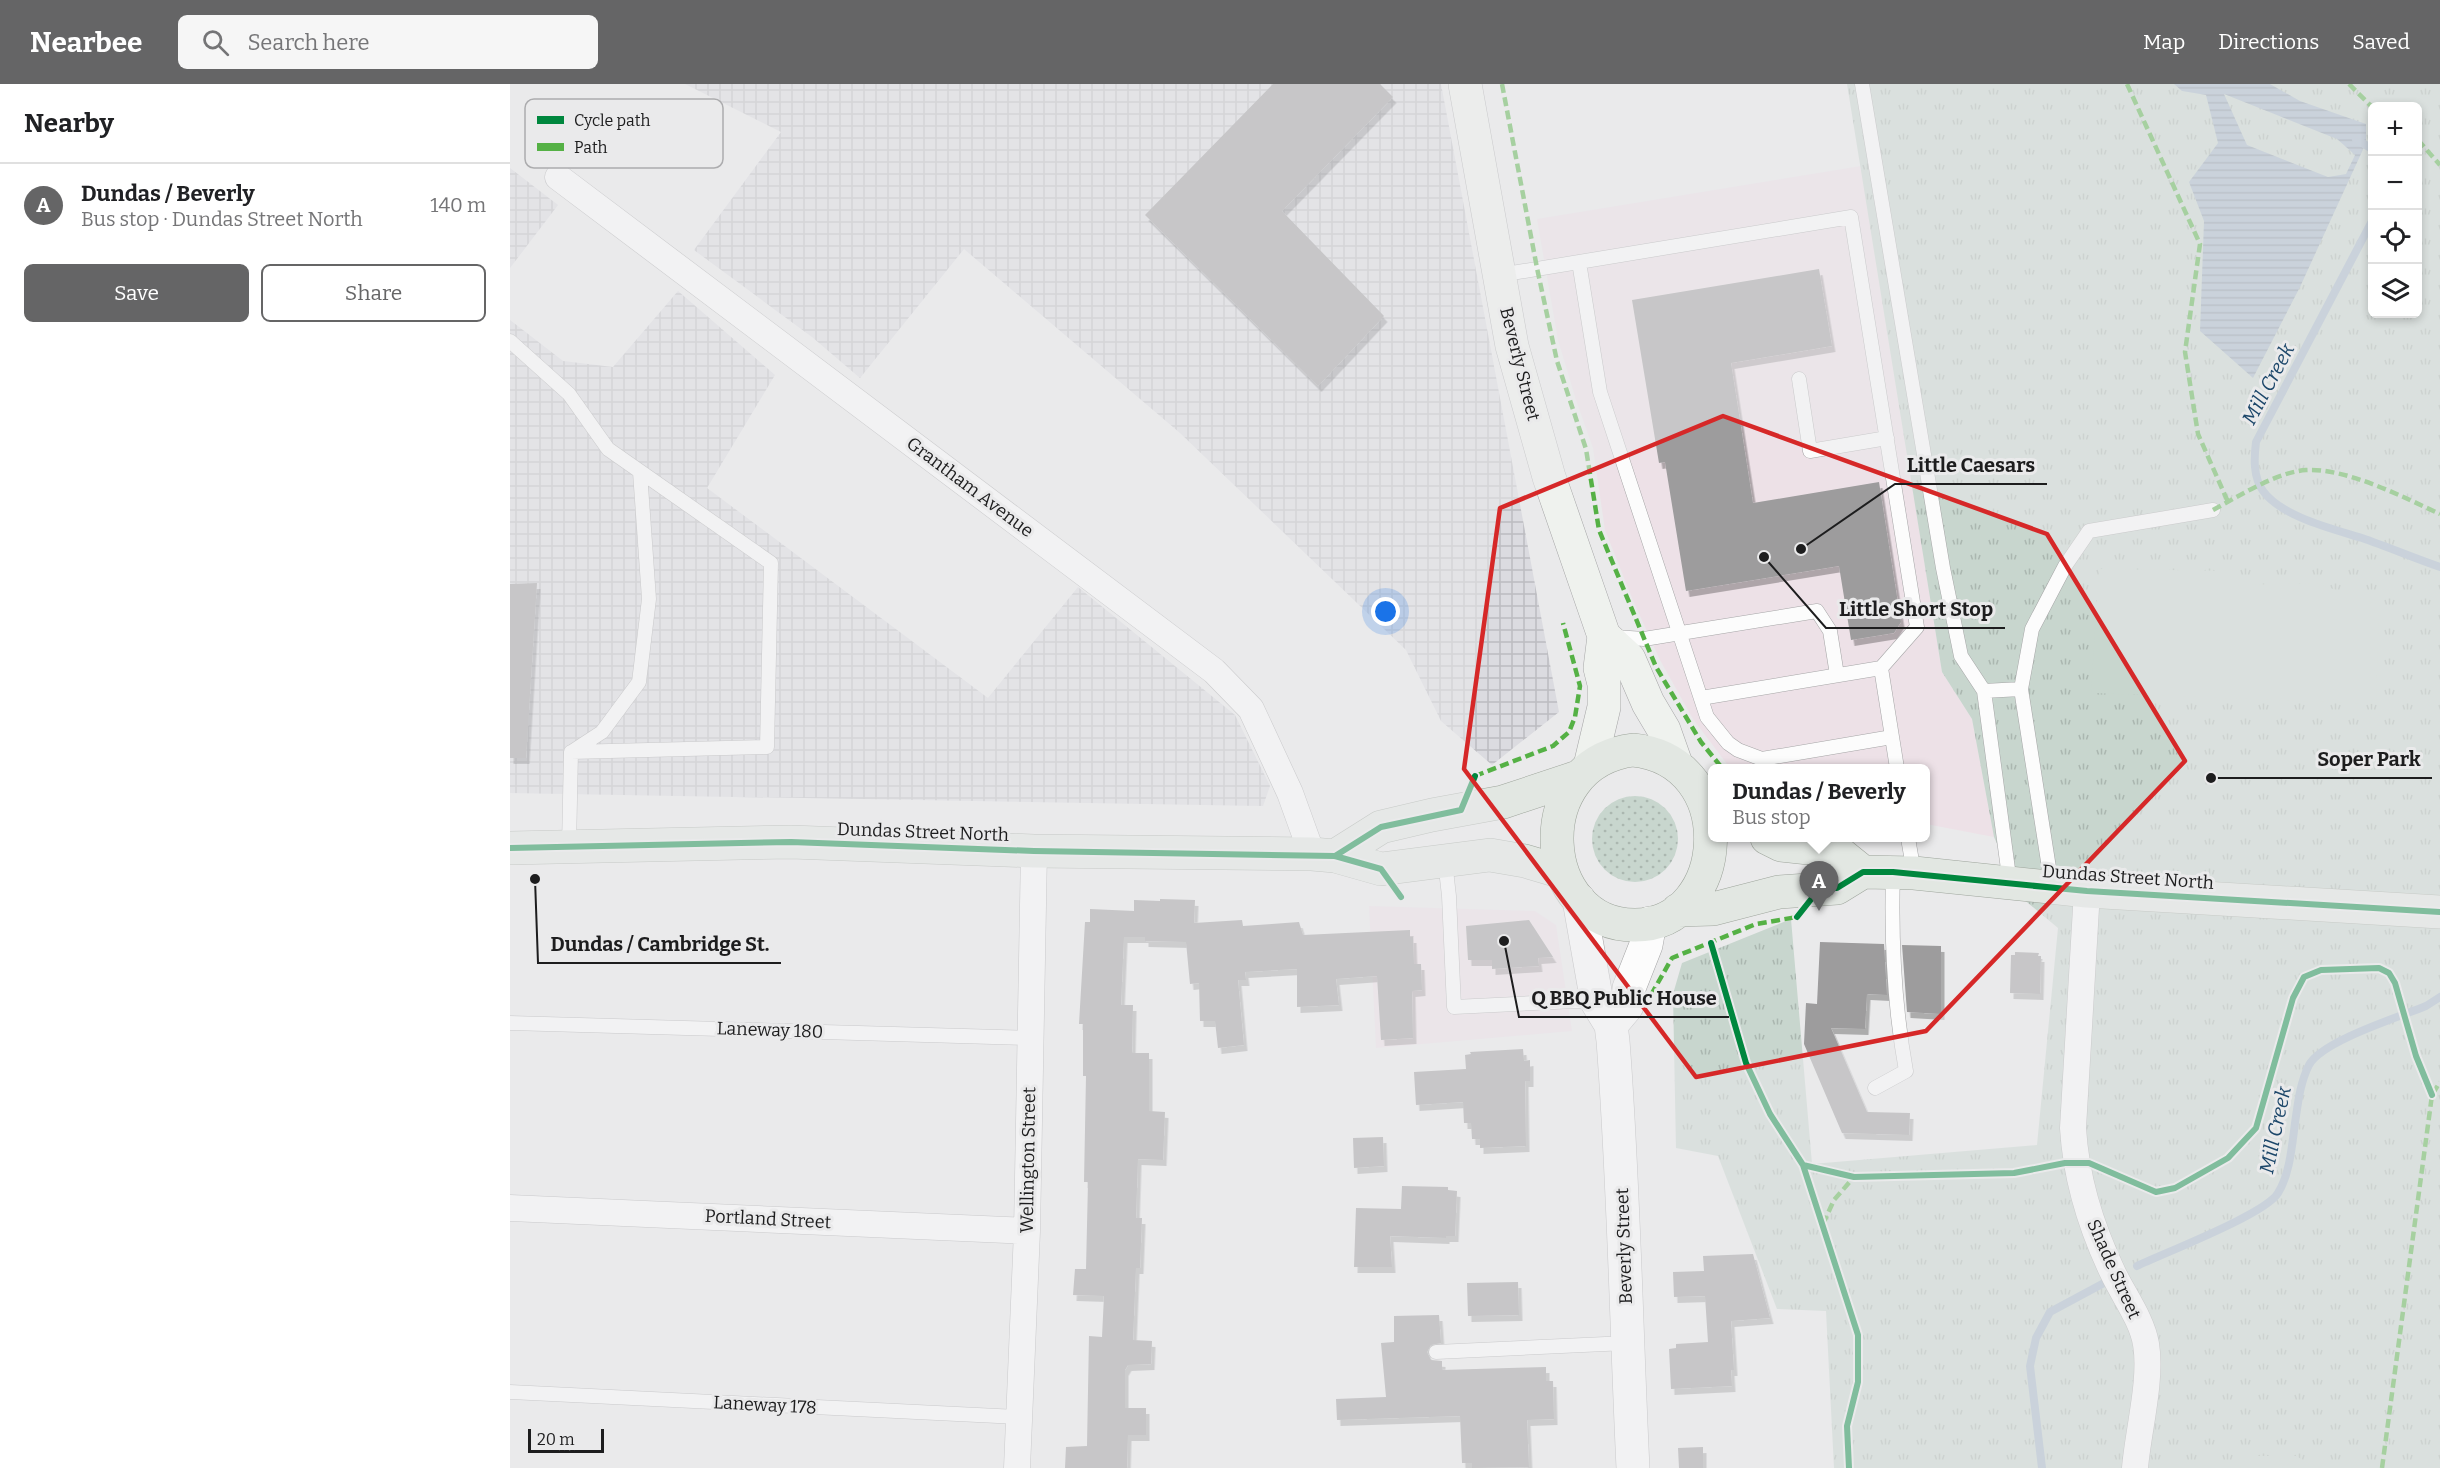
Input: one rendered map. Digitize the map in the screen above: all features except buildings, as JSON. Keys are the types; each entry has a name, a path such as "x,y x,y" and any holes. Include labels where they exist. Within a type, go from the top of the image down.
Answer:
{"main road":[{"name":"Beverly Street","path":"1465,84 1512,346 1549,477 1604,636 1600,668 1604,684 1604,707 1584,771"},
{"name":"Beverly Street","path":"1604,636 1629,659 1664,730 1676,764"},
{"path":"1323,855 1381,827 1503,802 1584,771 1618,752 1633,750 1663,756 1688,775 1708,804"},
{"path":"1584,771 1569,790 1557,822 1558,856 1562,872 1580,900 1605,919 1627,924 1713,909 1779,892 1837,888 1890,872"},
{"name":"Dundas Street North","path":"510,848 791,842 1034,851 1323,855 1381,869 1490,855 1525,861 1562,872"},
{"path":"1664,917 1699,885 1708,862 1711,842"},
{"path":"1776,842 1781,845 1837,851 1890,872"},
{"name":"Dundas Street North","path":"1890,872 2086,891 2431,911"}],"street":[{"name":"Grantham Avenue","path":"558,177 1214,671 1251,709 1290,793 1323,855"},
{"name":"Wellington Street","path":"1017,1468 1027,1231 1034,851"},
{"name":"Shade Street","path":"2086,891 2073,1128 2075,1163 2103,1253 2135,1314 2146,1344 2147,1382 2138,1433 2135,1468"},
{"name":"Beverly Street","path":"1580,900 1604,1013 1622,1158 1622,1243 1632,1468"},
{"path":"1604,1013 1627,1006 1629,988 1646,945 1664,917"},
{"name":"Portland Street","path":"510,1208 1027,1231"}],"lane":[{"path":"1862,84 1943,568 1960,656 1984,691 2010,884"},
{"path":"1500,275 1851,217 1917,627 1881,668 1701,698"},
{"path":"1579,262 1600,392 1707,717 1728,743 1738,750 1762,759 1892,737"},
{"path":"510,341 568,394 608,449 771,563 766,747 571,752"},
{"path":"1799,380 1810,451 1887,438"},
{"path":"571,752 602,732 639,682 649,598 640,472"},
{"path":"2052,887 2021,689 2032,629 2065,566 2089,531 2213,510"},
{"path":"1604,636 1644,639 1817,611 1830,631 1837,675"},
{"path":"1881,668 1896,764"},
{"path":"1984,691 2021,689"},
{"path":"569,847 571,752"},
{"path":"1875,1088 1906,1071 1897,1020 1890,872 1905,842"},
{"path":"1445,861 1449,896 1454,1007 1574,1001 1604,1013"},
{"name":"Laneway 180","path":"510,1023 1031,1038"},
{"path":"1436,1352 1627,1342"},
{"name":"Laneway 178","path":"510,1392 1019,1417"}],"highlighted area":[{"path":"1723,416 2047,534 2185,761 1926,1031 1696,1077 1464,769 1500,508"}],"shaded area":[{"path":"685,84 1441,84 1559,712 1492,765 1441,721 1406,650 1180,433 964,249 860,378 812,337 694,250 781,132 723,103 723,99 715,99"},
{"path":"1861,166 1942,672 1972,719 1994,837 1930,825 1930,764 1727,764 1693,719 1660,660 1605,530 1593,448 1558,340 1537,219"},
{"path":"510,168 558,205 510,268"},
{"path":"678,291 775,375 707,488 988,698 1078,587 1235,715 1270,786 1263,806 510,793 510,320 563,361 613,367"},
{"path":"1369,906 1535,911 1556,925 1572,1031 1376,1048"}],"green space":[{"path":"1847,84 2440,84 2440,1468 1834,1468 1826,1311 1777,1309 1718,1156 1676,1148 1673,994 1682,963 1791,919 1812,1164 2037,1145 2058,928 2022,898 1994,837 1972,719 1942,672"},
{"path":"2099,569 2238,571 2238,585 2316,583 2379,605 2376,704 2091,693"},
{"path":"1627,796 1643,796 1666,808 1675,822 1678,839 1675,856 1666,870 1643,882 1627,882 1611,875 1599,863 1592,847 1592,831 1599,815 1611,803"},
{"path":"2253,1456 2296,1456 2317,1468 2237,1468"}],"water":[{"path":"2174,84 2270,84 2300,101 2366,124 2366,143 2300,287 2253,378 2200,331 2204,221 2189,182 2218,143 2206,95 2182,91","holes":["2224,94 2337,139 2355,155 2346,174 2328,177 2247,145"]}],"waterway":[{"name":"Mill Creek","path":"2356,139 2368,146"},
{"name":"Mill Creek","path":"2368,229 2256,442 2256,474 2263,491 2282,508 2295,515 2440,567"},
{"name":"Mill Creek","path":"2137,1266 2235,1222 2270,1202 2278,1193 2288,1168 2300,1093 2309,1065 2329,1047 2381,1023 2426,1006 2440,997"},
{"name":"Mill Creek","path":"2042,1468 2030,1366 2036,1338 2050,1312 2104,1283"}],"marked path":[{"path":"1502,84 1557,361 1586,449 1599,530 1656,667 1701,742 1719,764"},
{"path":"2127,84 2200,244 2185,352 2198,434 2228,502"},
{"path":"2349,84 2368,103"},
{"path":"2422,145 2440,165"},
{"path":"2213,510 2271,480 2306,470 2357,479 2440,514"},
{"path":"1475,776 1553,746 1569,732 1575,717 1580,686 1563,623"},
{"path":"1651,995 1672,958 1756,924 1797,917"},
{"path":"2382,1468 2432,1095 2440,1082"},
{"path":"1823,1224 1834,1200 1854,1177"}],"cycle path":[{"path":"1335,856 1381,827 1461,810 1475,776"},
{"path":"510,848 791,842 1034,851 1335,856 1381,869 1401,897"},
{"path":"1797,917 1820,888 1837,888 1863,872 1893,872 2087,891 2440,912"},
{"path":"1711,943 1746,1063 1770,1114 1803,1165 1858,1335 1858,1382 1847,1426 1849,1468"},
{"path":"1803,1165 1854,1177 2014,1173 2065,1163 2089,1163 2156,1192 2175,1188 2228,1158 2256,1128 2293,998 2304,977 2321,970 2379,968 2389,973 2395,983 2416,1056 2432,1095"}],"place":[{"name":"Little Caesars","path":"1801,549"},
{"name":"Little Short Stop","path":"1764,557"},
{"name":"Soper Park","path":"2211,778"},
{"name":"Dundas / Cambridge St.","path":"535,879"},
{"name":"Dundas / Beverly","path":"1819,911"},
{"name":"Q BBQ Public House","path":"1504,941"}]}
